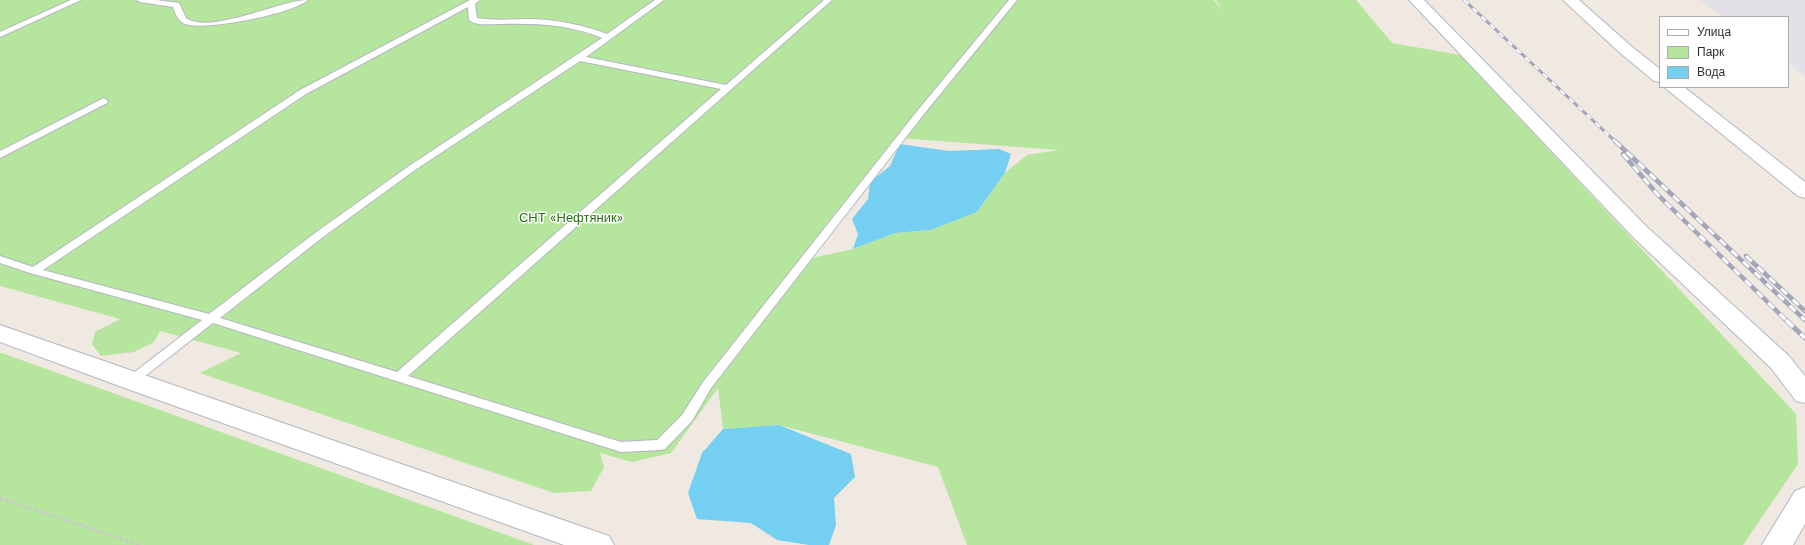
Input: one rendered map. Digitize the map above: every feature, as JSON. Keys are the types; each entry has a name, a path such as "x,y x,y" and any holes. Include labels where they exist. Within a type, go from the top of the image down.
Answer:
{"street":[{"path":"1416,0 1640,232 1780,362 1805,394"},
{"path":"1570,0 1625,49 1659,76"},
{"path":"1674,88 1805,192"},
{"path":"0,334 599,545"},
{"path":"1777,545 1805,499"}],"lane":[{"path":"0,36 77,0"},
{"path":"140,0 176,5 180,16 187,22 197,23 236,20 274,11 304,0"},
{"path":"131,381 331,226 412,168 579,58 660,0"},
{"path":"399,377 828,0"},
{"path":"0,259 34,271 212,319 621,447 660,445 687,418 707,385 921,112 1013,0"},
{"path":"34,271 303,92 473,1 473,20 485,22 560,22 590,30 608,37"},
{"path":"579,58 728,88"},
{"path":"0,155 104,102"}],"path":[{"path":"0,498 140,545"}],"shaded area":[{"path":"1700,0 1805,0 1805,76 1789,64 1789,16 1723,16"}],"green space":[{"name":"СНТ «Нефтяник»","path":"0,0 1214,0 1223,12 1216,0 1356,0 1392,43 1460,55 1796,414 1798,464 1743,545 967,545 938,467 779,425 723,429 718,388 671,453 632,462 600,453 604,467 591,491 554,493 200,373 241,353 160,331 154,342 134,352 101,356 92,344 95,332 120,319 0,286","holes":["899,138 1059,150 1027,155 1005,173 977,212 931,230 895,233 853,249 812,258"]},
{"path":"0,353 2,353 534,545 0,545"}],"water":[{"path":"900,144 949,151 999,149 1011,154 1005,173 977,212 931,230 895,233 853,249 858,234 852,219 868,199 870,182 890,166"},
{"path":"779,425 851,454 855,477 834,498 836,525 829,545 809,545 777,540 751,523 697,519 688,493 702,453 723,429"}],"railway":[{"path":"1464,0 1616,142"},
{"path":"1615,141 1805,320"},
{"path":"1623,154 1657,194 1787,321"},
{"path":"1746,256 1805,311"},
{"path":"1786,320 1805,338"}]}
